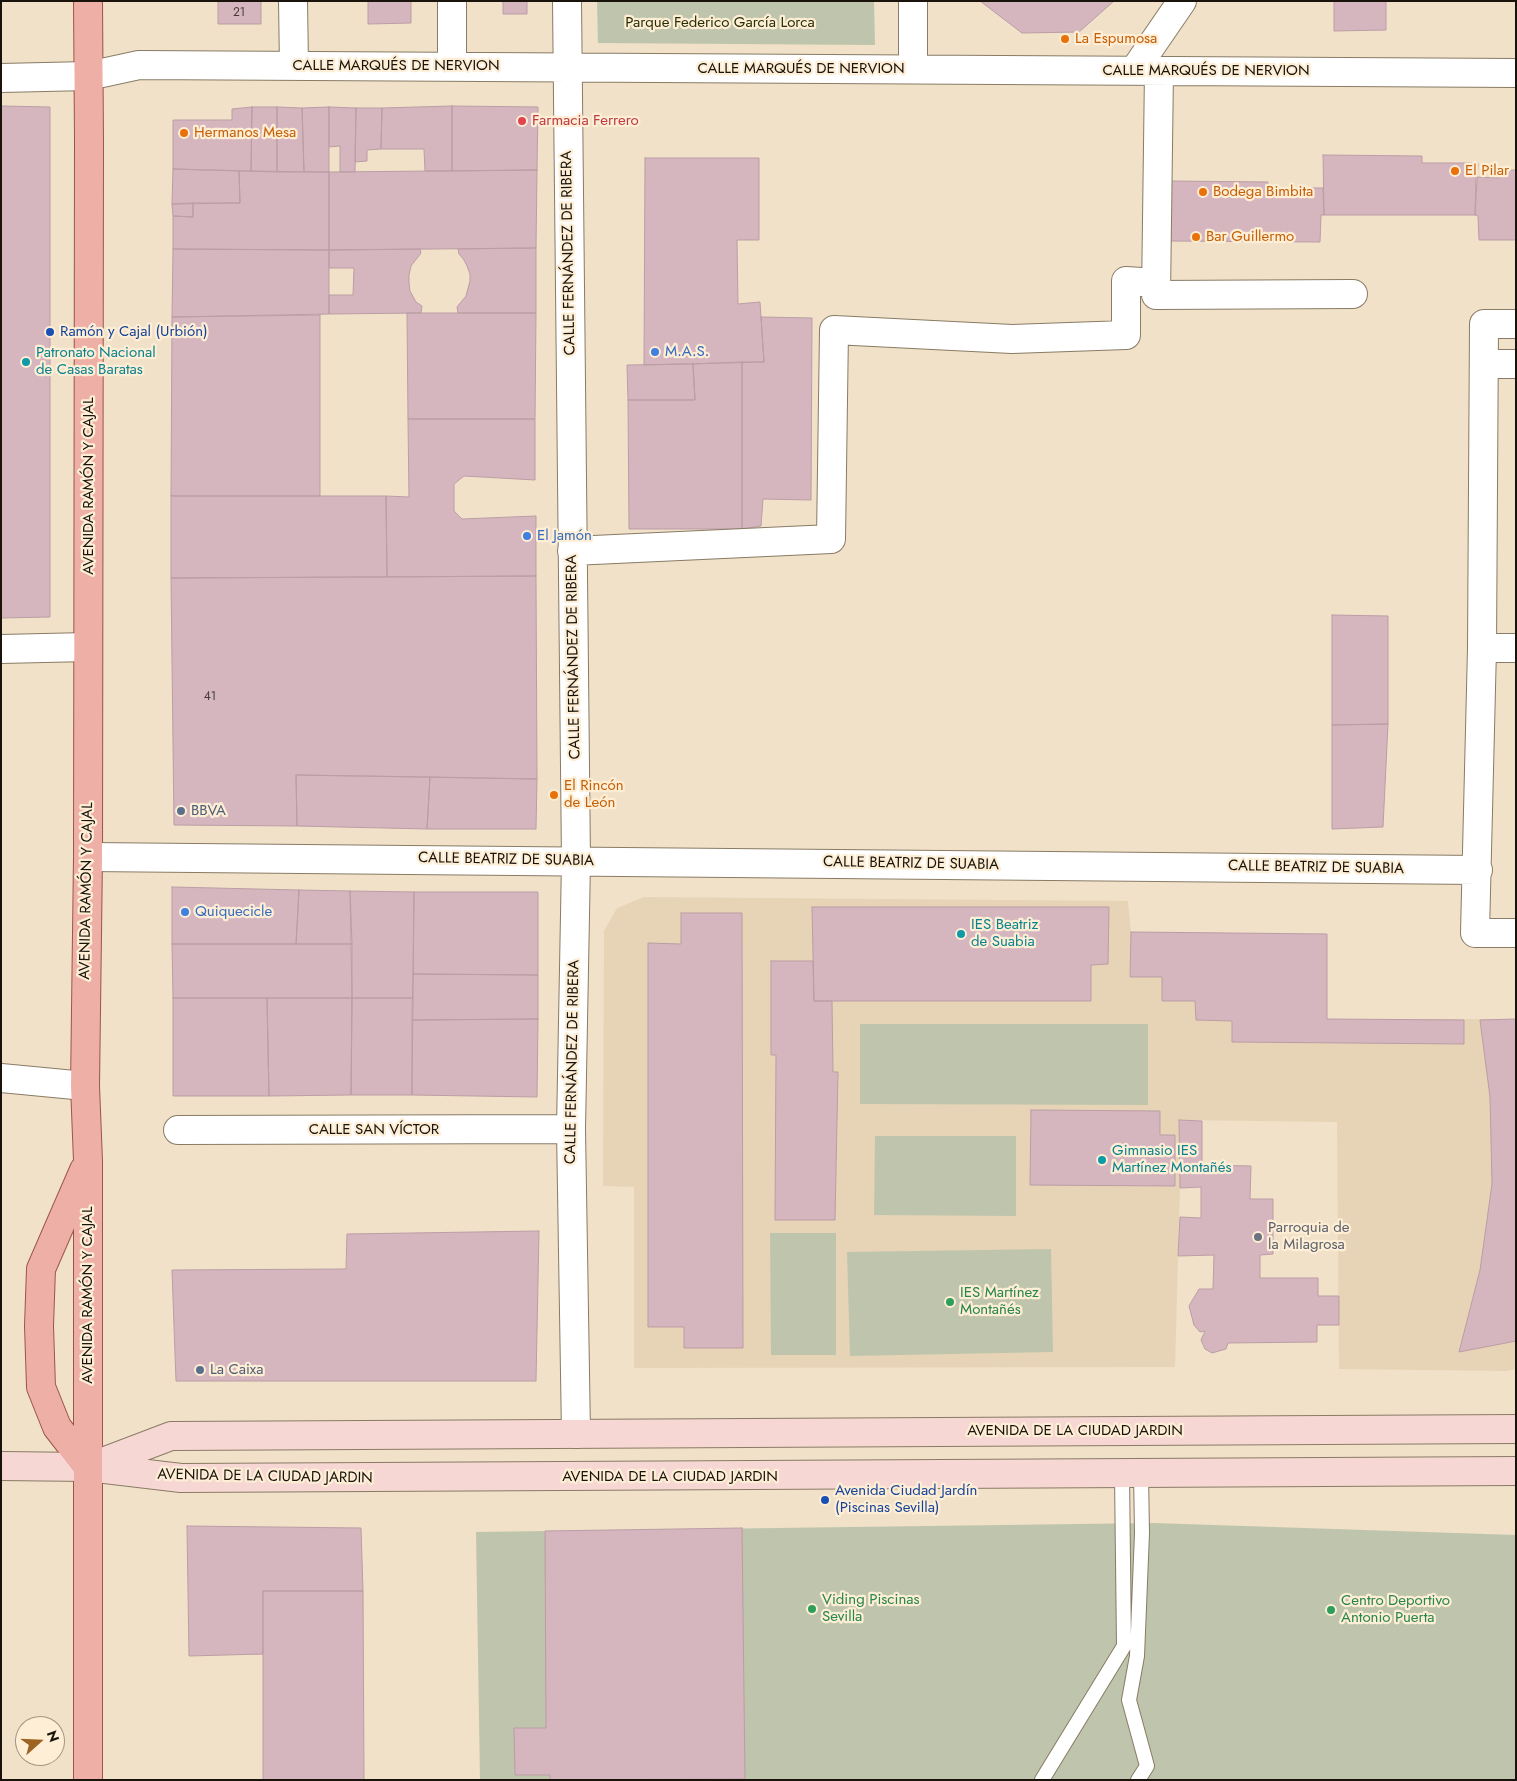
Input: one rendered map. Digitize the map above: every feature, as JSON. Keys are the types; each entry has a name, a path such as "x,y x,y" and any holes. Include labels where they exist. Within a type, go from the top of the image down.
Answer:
{"main road":[{"name":"AVENIDA RAMÓN Y CAJAL","path":"88,1 88,857 85,1086 88,1161 88,1780"},
{"path":"88,1161 41,1270 39,1326 41,1387 57,1427 88,1467"},
{"name":"AVENIDA DE LA CIUDAD JARDIN","path":"88,1467 171,1436 1516,1429"},
{"path":"1,1466 88,1467"},
{"name":"AVENIDA DE LA CIUDAD JARDIN","path":"88,1467 176,1478 1516,1471"}],"street":[{"path":"293,1 294,66"},
{"path":"452,1 452,67"},
{"name":"CALLE FERNÁNDEZ DE RIBERA","path":"567,1 576,861 571,1129 576,1434"},
{"path":"913,1 913,70"},
{"path":"1182,1 1147,71 1156,295 1353,294"},
{"name":"CALLE MARQUÉS DE NERVION","path":"1,78 88,76 138,65 1516,73"},
{"path":"572,552 831,539 834,330 1012,339 1126,335 1126,281 1156,283"},
{"path":"1516,324 1484,324 1482,648 1476,933 1516,933"},
{"path":"1484,364 1516,364"},
{"path":"1,649 88,647"},
{"path":"1482,648 1516,648"},
{"name":"CALLE BEATRIZ DE SUABIA","path":"88,857 1478,870"},
{"path":"1,1078 85,1086"},
{"name":"CALLE SAN VÍCTOR","path":"178,1130 571,1129"}],"lane":[{"path":"1042,1780 1124,1646 1132,1474"},
{"path":"1132,1474 1142,1533 1137,1656 1128,1700 1147,1766 1138,1780"}],"shaded area":[{"path":"644,897 1128,901 1131,932 1327,934 1327,1019 1516,1019 1516,1369 1506,1371 1339,1369 1337,1122 1179,1120 1180,1188 1175,1367 634,1368 634,1187 603,1186 604,931 617,908"}],"green space":[{"name":"Parque Federico García Lorca","path":"597,1 874,1 875,45 598,43"},
{"path":"860,1024 1148,1024 1148,1105 860,1104"},
{"path":"875,1136 1016,1136 1016,1216 874,1215"},
{"path":"770,1233 836,1233 836,1355 771,1355"},
{"name":"IES Martínez Montañés","path":"1051,1249 1053,1352 850,1356 847,1252"},
{"name":"Viding Piscinas Sevilla","path":"1153,1523 1516,1535 1516,1780 480,1780 476,1532"}],"building":[{"path":"218,1 261,1 261,24 218,24"},
{"path":"368,1 411,1 411,23 368,24"},
{"path":"503,1 527,1 527,14 503,14"},
{"path":"980,1 1114,1 1079,32 1022,33"},
{"path":"1334,1 1386,1 1386,30 1334,31"},
{"name":"Patronato Nacional de Casas Baratas","path":"1,106 50,107 50,617 1,618"},
{"path":"452,106 538,107 537,170 452,171"},
{"path":"452,106 452,171 425,171 424,149 381,149 382,108"},
{"path":"252,107 251,171 173,169 173,120 232,120 232,109"},
{"path":"252,107 277,107 277,172 251,171"},
{"path":"277,107 302,108 304,172 277,172"},
{"path":"329,107 329,172 304,172 302,108"},
{"path":"329,107 356,108 355,172 340,172 340,146 329,147"},
{"path":"356,108 382,108 381,149 367,150 367,161 355,162"},
{"path":"1323,155 1422,156 1422,163 1478,163 1475,215 1324,215"},
{"path":"645,158 759,158 759,240 737,240 738,304 760,302 764,362 644,365"},
{"path":"173,169 239,171 240,203 172,204"},
{"path":"537,170 536,248 329,250 329,172"},
{"path":"1501,170 1516,170 1516,240 1479,240 1478,216 1475,215 1476,177 1501,178"},
{"path":"239,171 329,172 329,250 173,249 173,216 193,217 193,203 240,203"},
{"path":"1169,181 1268,182 1268,188 1323,188 1324,215 1321,215 1320,242 1169,241"},
{"path":"193,203 193,217 173,216 172,204"},
{"path":"536,248 536,313 458,313 457,307 466,296 470,274 458,249"},
{"path":"173,249 329,250 329,314 172,317"},
{"path":"420,249 421,253 411,266 409,283 410,291 416,302 422,306 421,313 329,314 329,295 353,295 354,268 329,268 329,250"},
{"path":"407,313 536,313 535,419 408,419"},
{"path":"320,315 320,496 171,496 172,317"},
{"path":"761,317 812,318 811,500 763,499 761,526 742,529 742,362 764,362"},
{"path":"742,362 742,529 629,529 628,400 695,400 693,364"},
{"path":"693,364 695,400 628,400 627,365"},
{"path":"408,419 535,419 535,480 464,476 454,484 454,511 462,519 536,516 536,576 387,577 386,496 409,497"},
{"path":"171,496 386,496 387,577 171,578"},
{"path":"536,576 537,779 296,775 297,826 174,825 171,578"},
{"path":"1332,615 1388,616 1388,724 1332,725"},
{"path":"1388,724 1383,827 1332,829 1332,725"},
{"path":"296,775 430,777 427,829 297,826"},
{"path":"430,777 537,779 536,829 427,829"},
{"path":"172,887 299,890 296,944 172,944"},
{"path":"299,890 350,891 352,944 296,944"},
{"path":"350,891 414,892 413,998 352,998"},
{"path":"414,892 538,892 538,975 413,974"},
{"name":"IES Beatriz de Suabia","path":"812,907 1109,907 1108,964 1091,965 1091,1001 814,1001"},
{"path":"681,913 742,913 743,1348 684,1348 684,1327 648,1327 648,943 681,944"},
{"path":"1131,932 1327,934 1327,1019 1464,1020 1464,1044 1232,1042 1232,1021 1196,1020 1195,1001 1162,1001 1162,977 1130,977"},
{"path":"172,944 352,944 352,998 173,998"},
{"path":"771,961 813,961 814,1001 832,1001 833,1072 838,1072 835,1220 775,1220 776,1055 771,1055"},
{"path":"413,974 538,975 538,1019 412,1020"},
{"path":"173,998 267,998 269,1096 173,1096"},
{"path":"267,998 352,998 351,1095 269,1096"},
{"path":"352,998 413,998 412,1095 351,1095"},
{"path":"538,1019 537,1097 412,1095 412,1020"},
{"path":"1516,1019 1516,1341 1459,1352 1480,1270 1492,1184 1490,1097 1480,1020"},
{"name":"Gimnasio IES Martínez Montañés","path":"1031,1110 1160,1111 1160,1135 1175,1135 1175,1186 1030,1185"},
{"path":"1179,1120 1202,1121 1202,1165 1251,1166 1250,1199 1273,1199 1273,1254 1260,1255 1260,1278 1318,1278 1318,1296 1339,1296 1339,1325 1317,1325 1317,1342 1228,1343 1226,1349 1212,1353 1205,1349 1201,1340 1205,1331 1200,1332 1194,1325 1189,1306 1199,1289 1213,1289 1214,1255 1178,1256 1180,1217 1201,1218 1201,1187 1180,1188"},
{"path":"539,1231 536,1381 176,1381 172,1270 346,1269 347,1234"},
{"path":"187,1526 361,1528 363,1591 263,1591 263,1654 189,1656"},
{"path":"742,1528 745,1779 550,1780 550,1775 515,1775 514,1728 546,1728 545,1531"},
{"path":"263,1591 363,1591 364,1780 263,1780"}],"place":[{"name":"La Espumosa","path":"1065,39"},
{"name":"Farmacia Ferrero","path":"522,121"},
{"name":"Hermanos Mesa","path":"184,133"},
{"name":"El Pilar","path":"1455,171"},
{"name":"Bodega Bimbita","path":"1203,192"},
{"name":"Bar Guillermo","path":"1196,237"},
{"name":"Ramón y Cajal (Urbión)","path":"50,332"},
{"name":"M.A.S.","path":"655,352"},
{"name":"Patronato Nacional de Casas Baratas","path":"26,362"},
{"name":"El Jamón","path":"527,536"},
{"name":"El Rincón de León","path":"554,795"},
{"name":"BBVA","path":"181,811"},
{"name":"Quiquecicle","path":"185,912"},
{"name":"IES Beatriz de Suabia","path":"961,934"},
{"name":"Gimnasio IES Martínez Montañés","path":"1102,1160"},
{"name":"Parroquia de la Milagrosa","path":"1258,1237"},
{"name":"IES Martínez Montañés","path":"950,1302"},
{"name":"La Caixa","path":"200,1370"},
{"name":"Avenida Ciudad Jardín (Piscinas Sevilla)","path":"825,1500"},
{"name":"Viding Piscinas Sevilla","path":"812,1609"},
{"name":"Centro Deportivo Antonio Puerta","path":"1331,1610"}]}
